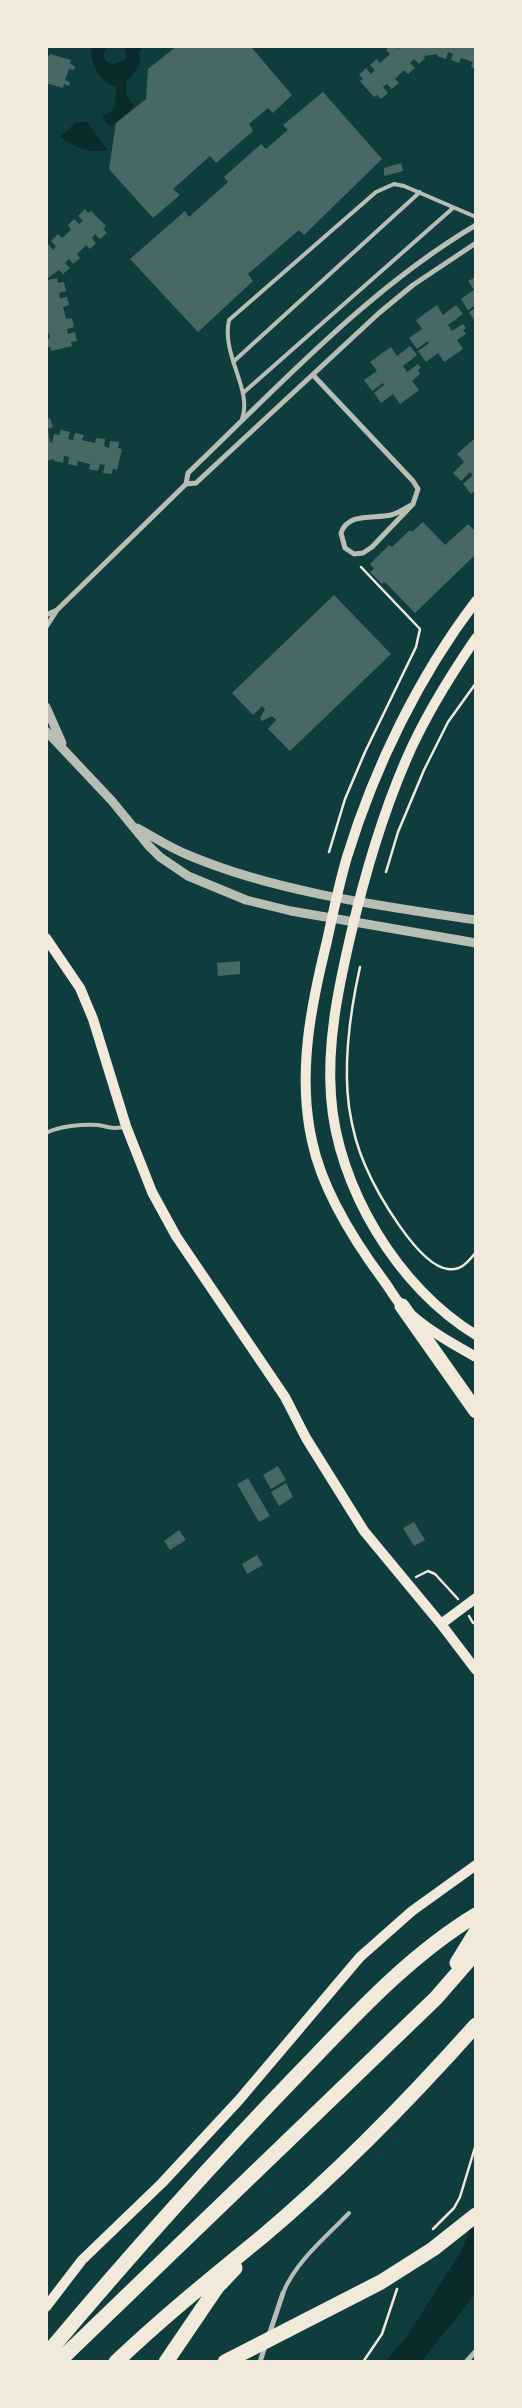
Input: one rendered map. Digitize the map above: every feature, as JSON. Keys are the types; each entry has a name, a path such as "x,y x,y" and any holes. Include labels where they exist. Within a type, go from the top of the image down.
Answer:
{"highway":[{"path":"402,1306 476,1411"},
{"path":"46,2355 270,2103 359,2010 450,1930 476,1915"},
{"path":"436,1998 476,1932"},
{"path":"58,2362 436,1998 476,1952"},
{"path":"116,2362 197,2288 264,2235 407,2100 476,2024"},
{"path":"225,2362 381,2282 433,2249 476,2215"},
{"path":"166,2362 217,2288 264,2235"}],"main road":[{"path":"476,600 450,634 386,753 347,857 312,1003 306,1076 312,1141 330,1188 353,1235 402,1306 432,1330 476,1357"},
{"path":"476,638 432,710 406,759 374,846 358,901 337,1003 330,1055 332,1104 344,1162 361,1204 393,1256 437,1306 476,1335"},
{"path":"46,938 83,996 93,1019 126,1126 152,1192 176,1236 285,1397 306,1438 364,1531 441,1624 476,1670"},
{"path":"441,1624 476,1598"},
{"path":"46,2307 82,2260 167,2178 239,2100 360,1957 412,1910 476,1865"}],"street":[{"path":"46,627 57,610 186,484 188,473 350,319 400,276 432,252 476,225"},
{"path":"186,484 196,483 379,313 413,285 476,243"},
{"path":"313,374 414,481 418,489 413,504 368,551 354,554 345,548 341,533 348,522 357,518 391,515 413,504"},
{"path":"46,615 57,610"},
{"path":"46,707 65,750"},
{"path":"46,731 160,857 188,876 246,900 291,911 476,944"},
{"path":"133,826 186,854 243,876 358,901 476,920"},
{"path":"260,2362 283,2293"},
{"path":"466,2362 476,2351"}],"lane":[{"path":"239,425 244,410 243,393 226,333 229,320 234,315 376,192 394,184 420,192 476,217"},
{"path":"233,362 420,192"},
{"path":"243,393 453,208"},
{"path":"46,1133 65,1127 98,1125 117,1129 126,1126"},
{"path":"283,2293 291,2276 301,2263 350,2213"}],"path":[{"path":"329,852 351,784 416,648 420,629 361,566"},
{"path":"386,872 398,832 424,770 448,722 476,684"},
{"path":"360,967 349,1036 347,1072 352,1122 365,1166 392,1216 433,1263 446,1269 458,1268 465,1264 476,1252"},
{"path":"406,1583 428,1571 435,1574 464,1606 473,1623 476,1622"}],"water":[{"path":"91,46 107,46 103,57 108,63 115,64 126,59 126,51 122,46 145,46 139,51 140,65 127,81 126,94 135,107 110,127 102,117 114,109 117,87 101,77 97,71 92,59"},
{"path":"76,122 87,122 108,150 89,151 60,137"},
{"path":"476,2212 476,2293 421,2362 385,2362 407,2336 462,2250"}],"building":[{"path":"177,46 252,48 292,95 273,113 268,108 249,124 253,131 216,163 210,156 173,189 180,195 153,218 109,169 116,123 146,99 148,69"},
{"path":"390,46 395,46 398,49 401,46 476,46 476,69 471,67 473,62 461,58 459,63 451,60 453,54 448,52 446,59 437,56 438,54 424,56 425,58 419,64 414,59 410,63 415,68 408,74 404,70 395,79 399,83 392,89 387,84 383,87 388,93 381,99 377,95 374,97 360,81 363,79 359,75 366,68 371,74 375,70 370,65 377,59 380,63 390,54 386,50"},
{"path":"50,54 71,60 70,64 75,66 74,70 69,69 65,80 70,82 69,86 64,84 63,88 46,83 46,60"},
{"path":"323,92 382,159 304,235 299,230 248,274 253,281 198,332 130,259 185,211 189,217 228,182 224,177 261,144 266,149 288,130 283,125"},
{"path":"401,163 403,171 384,176 384,168"},
{"path":"85,209 88,213 91,211 106,226 103,229 107,233 100,239 95,234 92,238 96,243 90,249 86,245 77,254 80,258 73,264 69,259 65,263 70,268 63,274 59,270 48,278 48,280 57,278 58,283 64,282 66,291 59,293 60,298 67,297 69,305 63,307 66,319 72,318 74,327 67,329 68,334 75,332 77,341 71,342 72,346 51,351 50,347 46,348 46,339 50,338 49,333 46,333 46,246 48,244 53,250 56,246 51,241 58,234 62,238 71,230 68,225 74,219 79,224 83,221 78,216"},
{"path":"476,277 476,305 468,310 461,299 474,290 468,281"},
{"path":"437,305 443,315 456,305 463,314 448,325 452,331 463,324 466,328 463,330 466,334 457,340 463,349 444,362 438,353 426,362 418,351 429,343 428,341 417,349 409,338 422,329 416,320"},
{"path":"476,308 476,323 469,312"},
{"path":"410,346 417,355 403,366 407,372 418,364 421,368 418,370 420,374 412,381 419,390 400,404 393,394 381,403 374,393 384,385 383,383 372,391 364,380 377,371 370,362 391,347 397,356"},
{"path":"50,418 53,427 48,429 50,442 52,443 54,434 59,435 61,430 70,432 68,439 73,440 75,433 84,435 82,440 95,443 96,438 105,439 104,446 109,448 110,441 119,442 118,448 122,449 117,470 113,469 112,474 103,473 105,465 100,464 98,471 89,469 90,464 78,461 77,466 68,464 69,457 64,456 63,463 54,461 54,459 46,461 46,419"},
{"path":"474,439 476,441 476,490 471,494 463,484 473,475 470,472 461,481 453,473 464,462 457,454"},
{"path":"423,522 445,545 468,524 476,532 476,554 415,613 385,582 382,584 370,572 374,569 370,564 389,545 392,547 410,530 412,532"},
{"path":"334,595 391,654 290,751 268,729 276,720 272,716 262,721 260,718 265,709 262,706 253,715 232,693"},
{"path":"240,961 240,974 218,976 217,963"},
{"path":"278,1466 286,1480 271,1489 263,1475"},
{"path":"248,1478 270,1516 259,1522 237,1484"},
{"path":"286,1483 293,1497 279,1506 271,1492"},
{"path":"414,1522 425,1540 414,1546 403,1528"},
{"path":"179,1530 186,1540 170,1550 164,1541"},
{"path":"257,1555 263,1565 247,1574 242,1564"}]}
